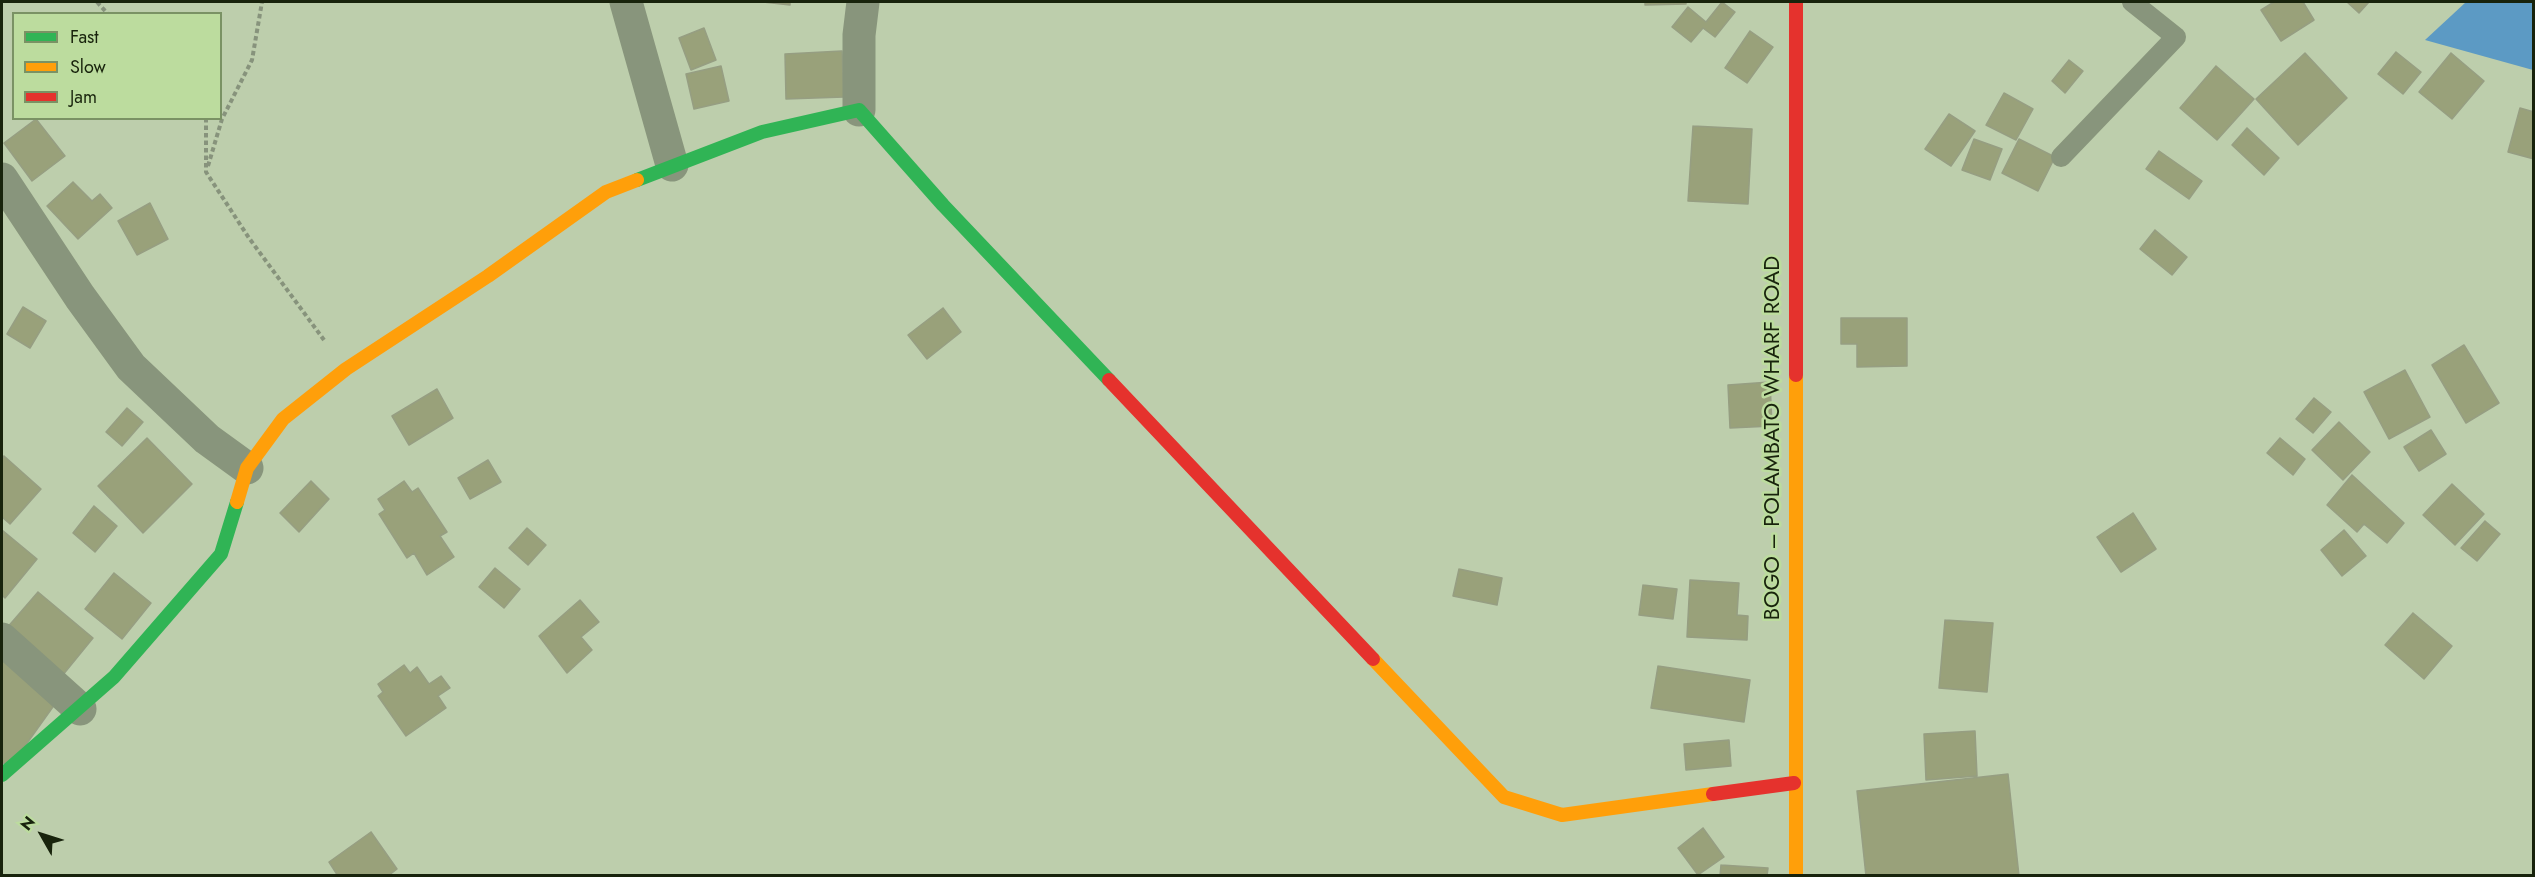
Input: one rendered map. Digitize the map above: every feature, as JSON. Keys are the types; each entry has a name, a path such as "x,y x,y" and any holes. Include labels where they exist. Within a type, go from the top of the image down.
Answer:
{"main road":[{"name":"BOGO – POLAMBATO WHARF ROAD","path":"1796,2 1794,783 1796,876"},
{"path":"2,775 114,677 221,554 247,468 283,419 346,369 488,276 606,192 762,132 859,110 943,205 1504,798 1562,815 1794,783"}],"street":[{"path":"626,2 672,165"},
{"path":"859,110 859,35 863,2"},
{"path":"2,179 80,297 131,367 207,439 247,468"},
{"path":"2,639 80,709"}],"lane":[{"path":"2061,157 2176,37 2132,2"}],"path":[{"path":"222,119 252,60 262,2"},
{"path":"206,120 206,172 249,238 346,369"},
{"path":"206,172 222,120"}],"water":[{"path":"2466,2 2533,2 2533,70 2425,40"}],"building":[{"path":"763,2 790,2 790,5"},
{"path":"1645,2 1686,2 1686,4 1645,5"},
{"path":"1722,2 1735,12 1715,37 1703,28 1691,42 1672,27 1688,7 1706,22"},
{"path":"2274,2 2303,2 2314,20 2281,41 2261,10"},
{"path":"2347,2 2369,2 2359,13"},
{"path":"704,28 716,60 691,70 679,38"},
{"path":"1750,31 1773,47 1747,83 1725,68"},
{"path":"842,51 844,97 786,99 785,54"},
{"path":"2396,52 2421,72 2403,94 2378,74"},
{"path":"2305,53 2347,98 2298,145 2256,99"},
{"path":"2451,53 2484,81 2452,119 2419,92"},
{"path":"2069,60 2083,71 2065,93 2052,81"},
{"path":"721,66 729,101 694,109 686,74"},
{"path":"2216,66 2254,99 2217,140 2180,108"},
{"path":"2004,93 2033,109 2016,140 1986,125"},
{"path":"2520,108 2534,112 2534,159 2508,152"},
{"path":"1949,114 1975,131 1951,166 1925,149"},
{"path":"37,120 65,156 32,181 4,143"},
{"path":"1693,126 1752,129 1748,204 1688,201"},
{"path":"2247,128 2279,158 2264,175 2232,145"},
{"path":"1974,139 2002,149 1990,180 1962,170"},
{"path":"2019,139 2055,157 2038,191 2002,173"},
{"path":"2159,151 2202,181 2189,199 2146,169"},
{"path":"73,182 92,201 100,194 112,208 78,239 47,206"},
{"path":"150,203 168,239 137,255 118,221"},
{"path":"2155,230 2187,257 2172,275 2140,249"},
{"path":"23,307 46,321 30,348 7,334"},
{"path":"943,308 961,332 927,359 908,335"},
{"path":"1841,318 1907,318 1907,366 1857,367 1857,344 1841,344"},
{"path":"2464,345 2499,403 2466,423 2432,365"},
{"path":"2405,370 2430,417 2389,439 2364,392"},
{"path":"1770,382 1772,426 1730,428 1728,385"},
{"path":"437,389 453,418 409,445 392,416"},
{"path":"2314,398 2331,412 2313,433 2296,419"},
{"path":"127,408 143,422 122,446 106,432"},
{"path":"2339,422 2370,452 2343,480 2312,450"},
{"path":"2431,430 2446,454 2419,471 2404,447"},
{"path":"147,438 192,484 143,533 98,486"},
{"path":"2280,438 2305,459 2293,475 2267,453"},
{"path":"4,456 41,489 10,524 2,517 2,459"},
{"path":"488,460 501,482 470,499 458,478"},
{"path":"2352,475 2404,523 2387,543 2364,524 2357,532 2327,505"},
{"path":"311,481 329,499 299,532 280,513"},
{"path":"404,481 412,492 418,488 447,532 440,536 454,557 427,575 414,553 407,558 379,514 385,510 378,499"},
{"path":"2452,484 2484,514 2455,545 2423,515"},
{"path":"94,506 117,526 95,552 73,533"},
{"path":"2133,513 2156,549 2121,572 2097,537"},
{"path":"2485,521 2500,534 2477,561 2461,548"},
{"path":"527,528 546,545 528,565 509,548"},
{"path":"2,530 37,559 5,598 2,595"},
{"path":"2344,530 2366,556 2342,576 2321,550"},
{"path":"495,568 520,589 504,608 479,587"},
{"path":"1459,569 1502,578 1497,605 1453,596"},
{"path":"114,573 151,603 122,639 85,609"},
{"path":"1690,580 1739,583 1737,615 1748,616 1747,640 1687,637"},
{"path":"1643,585 1677,589 1673,619 1639,615"},
{"path":"38,592 93,638 62,676 6,629"},
{"path":"580,600 599,622 581,637 592,650 567,673 539,636"},
{"path":"2413,613 2452,646 2424,679 2385,645"},
{"path":"1945,620 1993,623 1987,692 1939,688"},
{"path":"2,654 60,697 10,767 2,762"},
{"path":"404,665 410,673 417,667 429,684 441,676 450,688 438,696 446,708 406,736 378,696 383,692 378,684"},
{"path":"1658,666 1750,680 1744,722 1651,708"},
{"path":"1975,731 1977,776 1926,780 1924,734"},
{"path":"1729,740 1731,766 1686,770 1684,744"},
{"path":"2008,774 2019,876 1866,876 1857,791"},
{"path":"1703,828 1724,857 1698,875 1678,848"},
{"path":"371,832 397,869 388,876 338,876 329,862"},
{"path":"1721,865 1768,868 1767,876 1720,876"}],"traffic: fast":[{"path":"637,180 762,132 859,110 943,205 1109,380"},
{"path":"2,775 114,677 221,554 237,502"}],"traffic: slow":[{"path":"237,502 247,468 283,419 346,369 488,276 606,192 637,180"},
{"path":"1796,375 1796,876"},
{"path":"1373,659 1504,797 1562,815 1713,794"}],"traffic: jam":[{"path":"1796,2 1796,375"},
{"path":"1109,380 1373,659"},
{"path":"1713,794 1794,783"}]}
